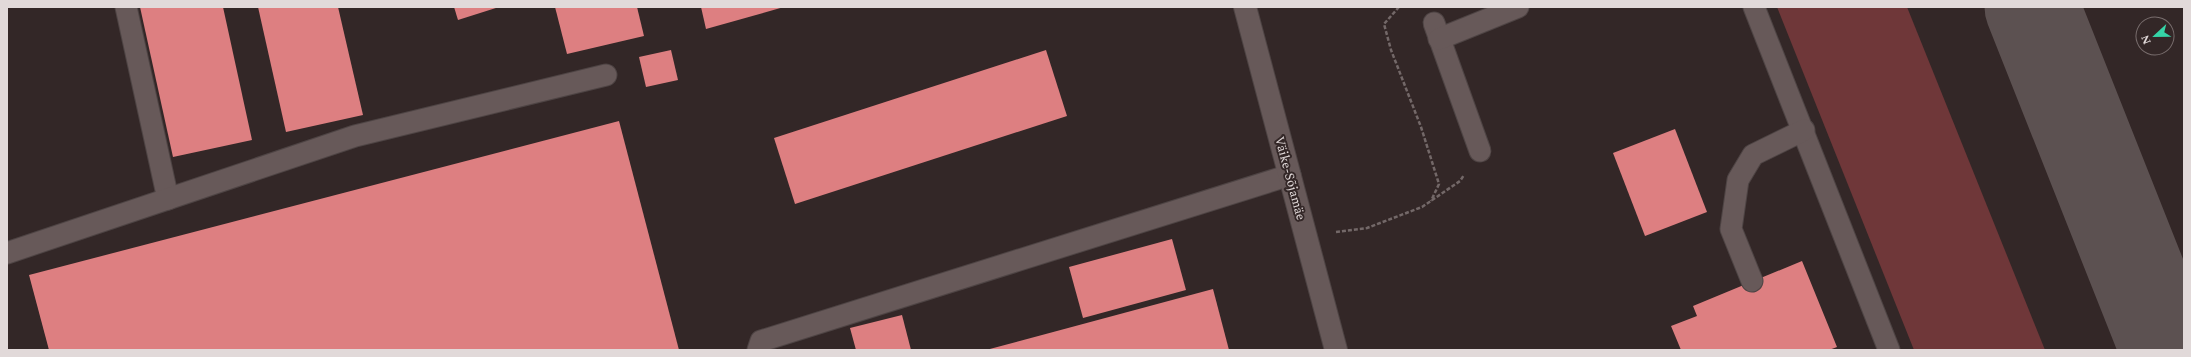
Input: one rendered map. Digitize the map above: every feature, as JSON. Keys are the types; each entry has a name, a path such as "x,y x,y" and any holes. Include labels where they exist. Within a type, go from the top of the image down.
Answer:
{"street":[{"name":"Väike-Sõjamäe","path":"1245,7 1336,350"}],"lane":[{"path":"126,7 168,199"},
{"path":"1480,152 1436,31 1518,7"},
{"path":"1754,7 1890,350"},
{"path":"7,253 355,136 606,75"},
{"path":"1752,281 1731,228 1738,180 1753,155 1804,130"},
{"path":"758,350 761,340 1290,175"}],"path":[{"path":"1399,7 1384,24 1391,50 1421,127 1439,184 1431,201"},
{"path":"1306,236 1367,228 1422,207 1460,181 1480,152"}],"shaded area":[{"path":"1777,7 1907,7 2045,350 1914,350"}],"building":[{"path":"140,7 223,7 252,140 173,157"},
{"path":"258,7 338,7 363,115 286,132"},
{"path":"454,7 499,7 458,20"},
{"path":"555,7 637,7 644,36 567,54"},
{"path":"701,7 784,7 706,29"},
{"path":"671,50 678,80 646,87 639,57"},
{"path":"1046,50 1067,116 795,204 774,138"},
{"path":"619,121 679,350 49,350 29,275"},
{"path":"1675,129 1707,212 1645,236 1613,153"},
{"path":"1172,239 1186,290 1083,318 1069,267"},
{"path":"1802,261 1837,347 1829,350 1681,350 1671,326 1697,316 1693,306"},
{"path":"1213,289 1229,350 986,350"},
{"path":"902,315 911,350 856,350 850,328"}],"taxiway":[{"path":"2032,7 2168,350"}]}
